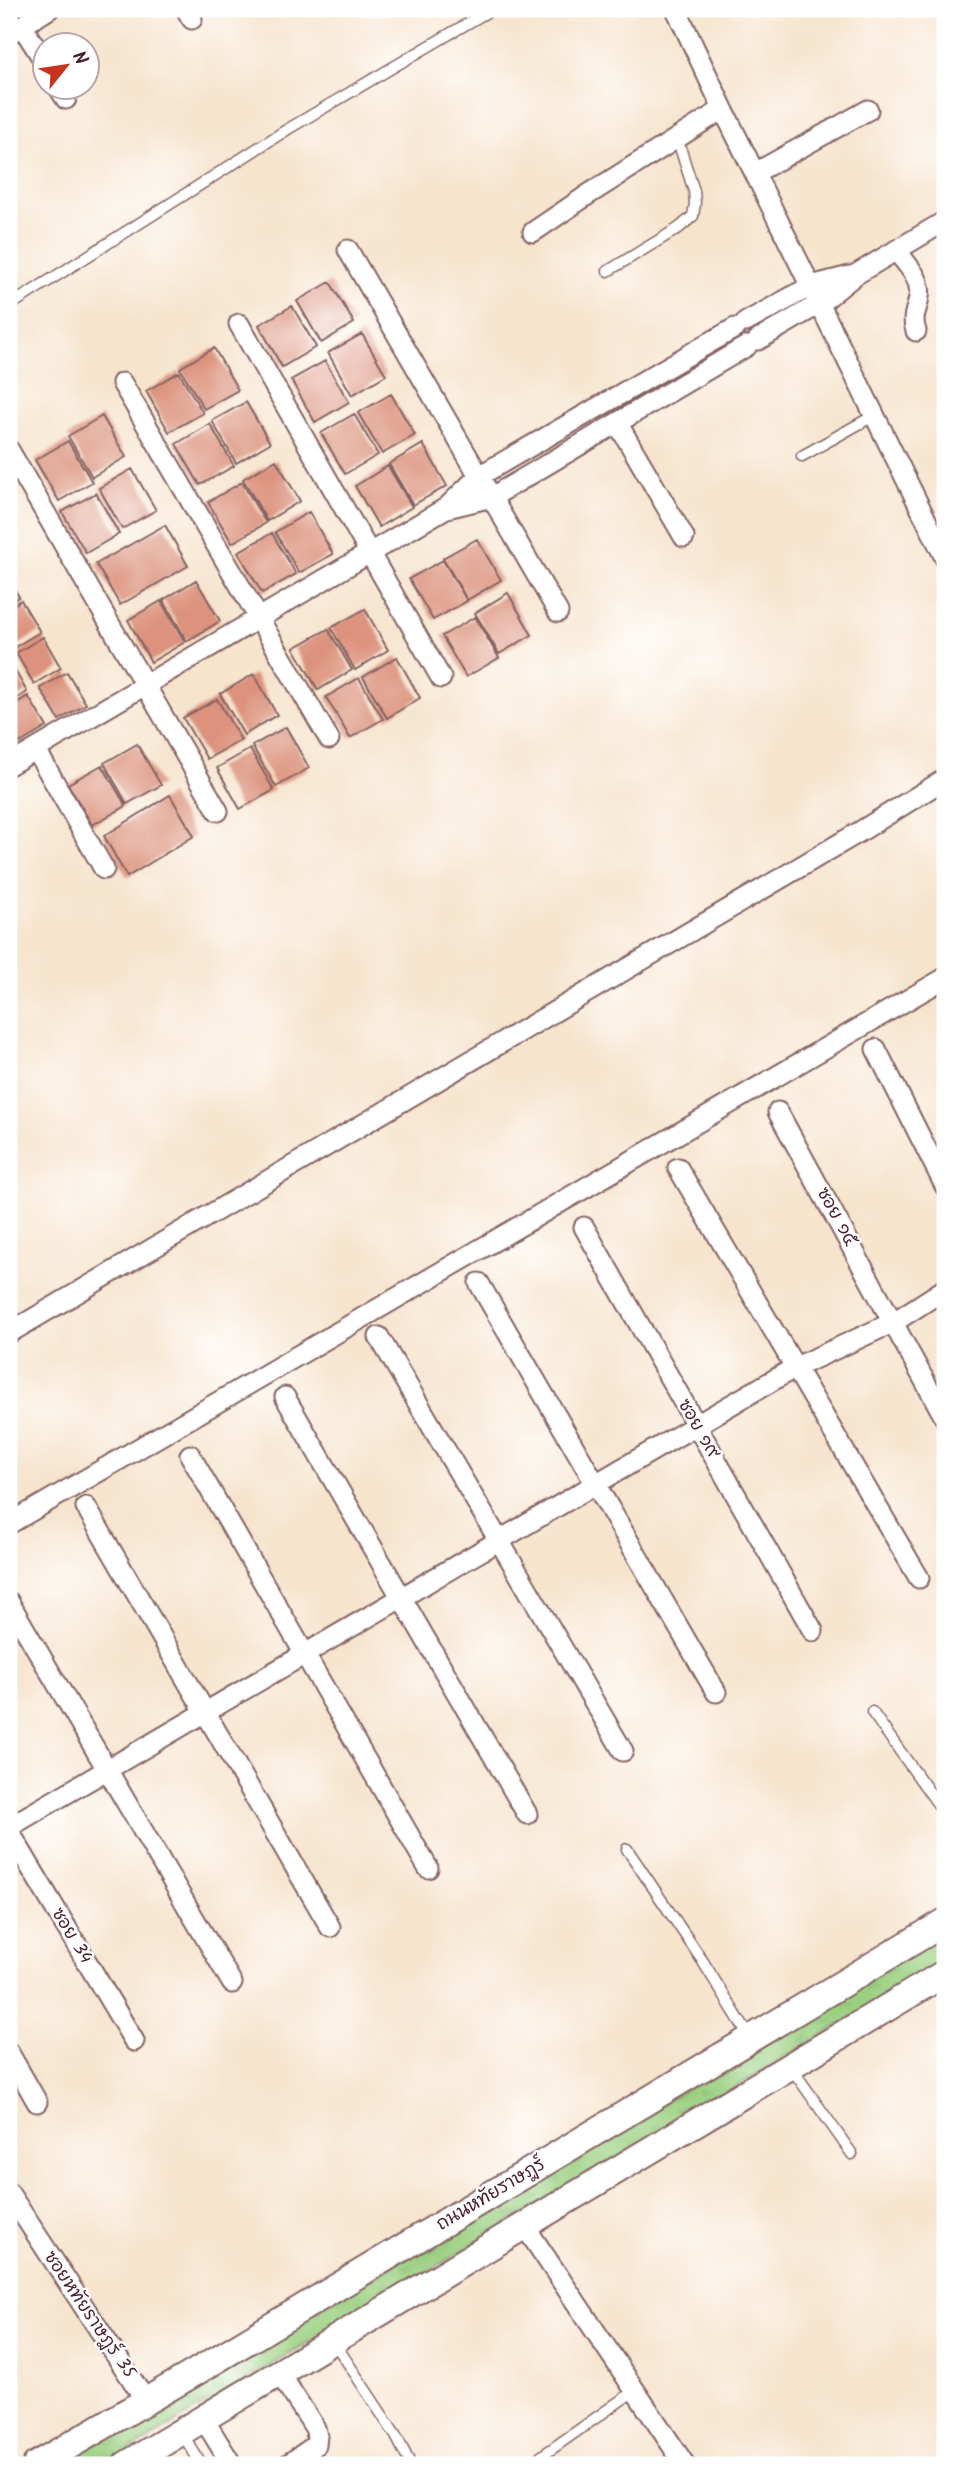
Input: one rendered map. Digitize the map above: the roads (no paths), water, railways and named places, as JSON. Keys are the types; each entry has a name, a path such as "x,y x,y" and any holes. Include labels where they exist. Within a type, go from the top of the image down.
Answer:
{"main road":[{"name":"ถนนหทัยราษฎร์","path":"36,2465 945,1922"},
{"path":"126,2465 945,1972"}],"street":[{"path":"32,49 15,30 49,9"},
{"path":"676,9 945,558"},
{"path":"533,232 723,109"},
{"path":"755,173 868,110"},
{"path":"446,508 492,497 820,304 855,275 945,221"},
{"path":"348,250 558,612"},
{"path":"896,250 916,277 919,286 913,314 916,331"},
{"path":"9,765 446,508 479,476 811,286 855,275"},
{"path":"239,324 441,678"},
{"path":"122,383 329,740"},
{"path":"618,424 684,537"},
{"path":"9,450 218,811"},
{"path":"36,750 104,869"},
{"path":"9,1333 945,779"},
{"path":"9,1524 945,978"},
{"path":"876,1049 945,1186"},
{"name":"ซอย ๑๕","path":"778,1112 945,1418"},
{"path":"678,1168 919,1578"},
{"name":"ซอย ๑๙","path":"583,1227 813,1631"},
{"path":"479,1283 716,1692"},
{"path":"9,1829 794,1368 894,1322 945,1289"},
{"path":"379,1337 623,1751"},
{"path":"285,1397 527,1814"},
{"path":"190,1455 428,1868"},
{"path":"86,1507 330,1927"},
{"path":"9,1602 232,1983"},
{"name":"ซอย 34","path":"9,1829 134,2041"},
{"path":"9,2053 37,2102"},
{"name":"ซอยหทัยราษฎร์ 35","path":"9,2193 146,2401"},
{"path":"524,2225 685,2465"},
{"path":"280,2374 315,2428 317,2437 316,2445 286,2465"},
{"path":"203,2418 232,2465"}],"lane":[{"path":"9,306 288,129 492,9"},
{"path":"608,271 679,228 693,216 694,191 677,138"},
{"path":"802,456 874,415"},
{"path":"872,1712 945,1814"},
{"path":"627,1849 702,1960 751,2039"},
{"path":"790,2066 852,2154"},
{"path":"334,2341 396,2436 411,2465"},
{"path":"529,2465 634,2390"},
{"path":"180,2432 202,2465"}]}
